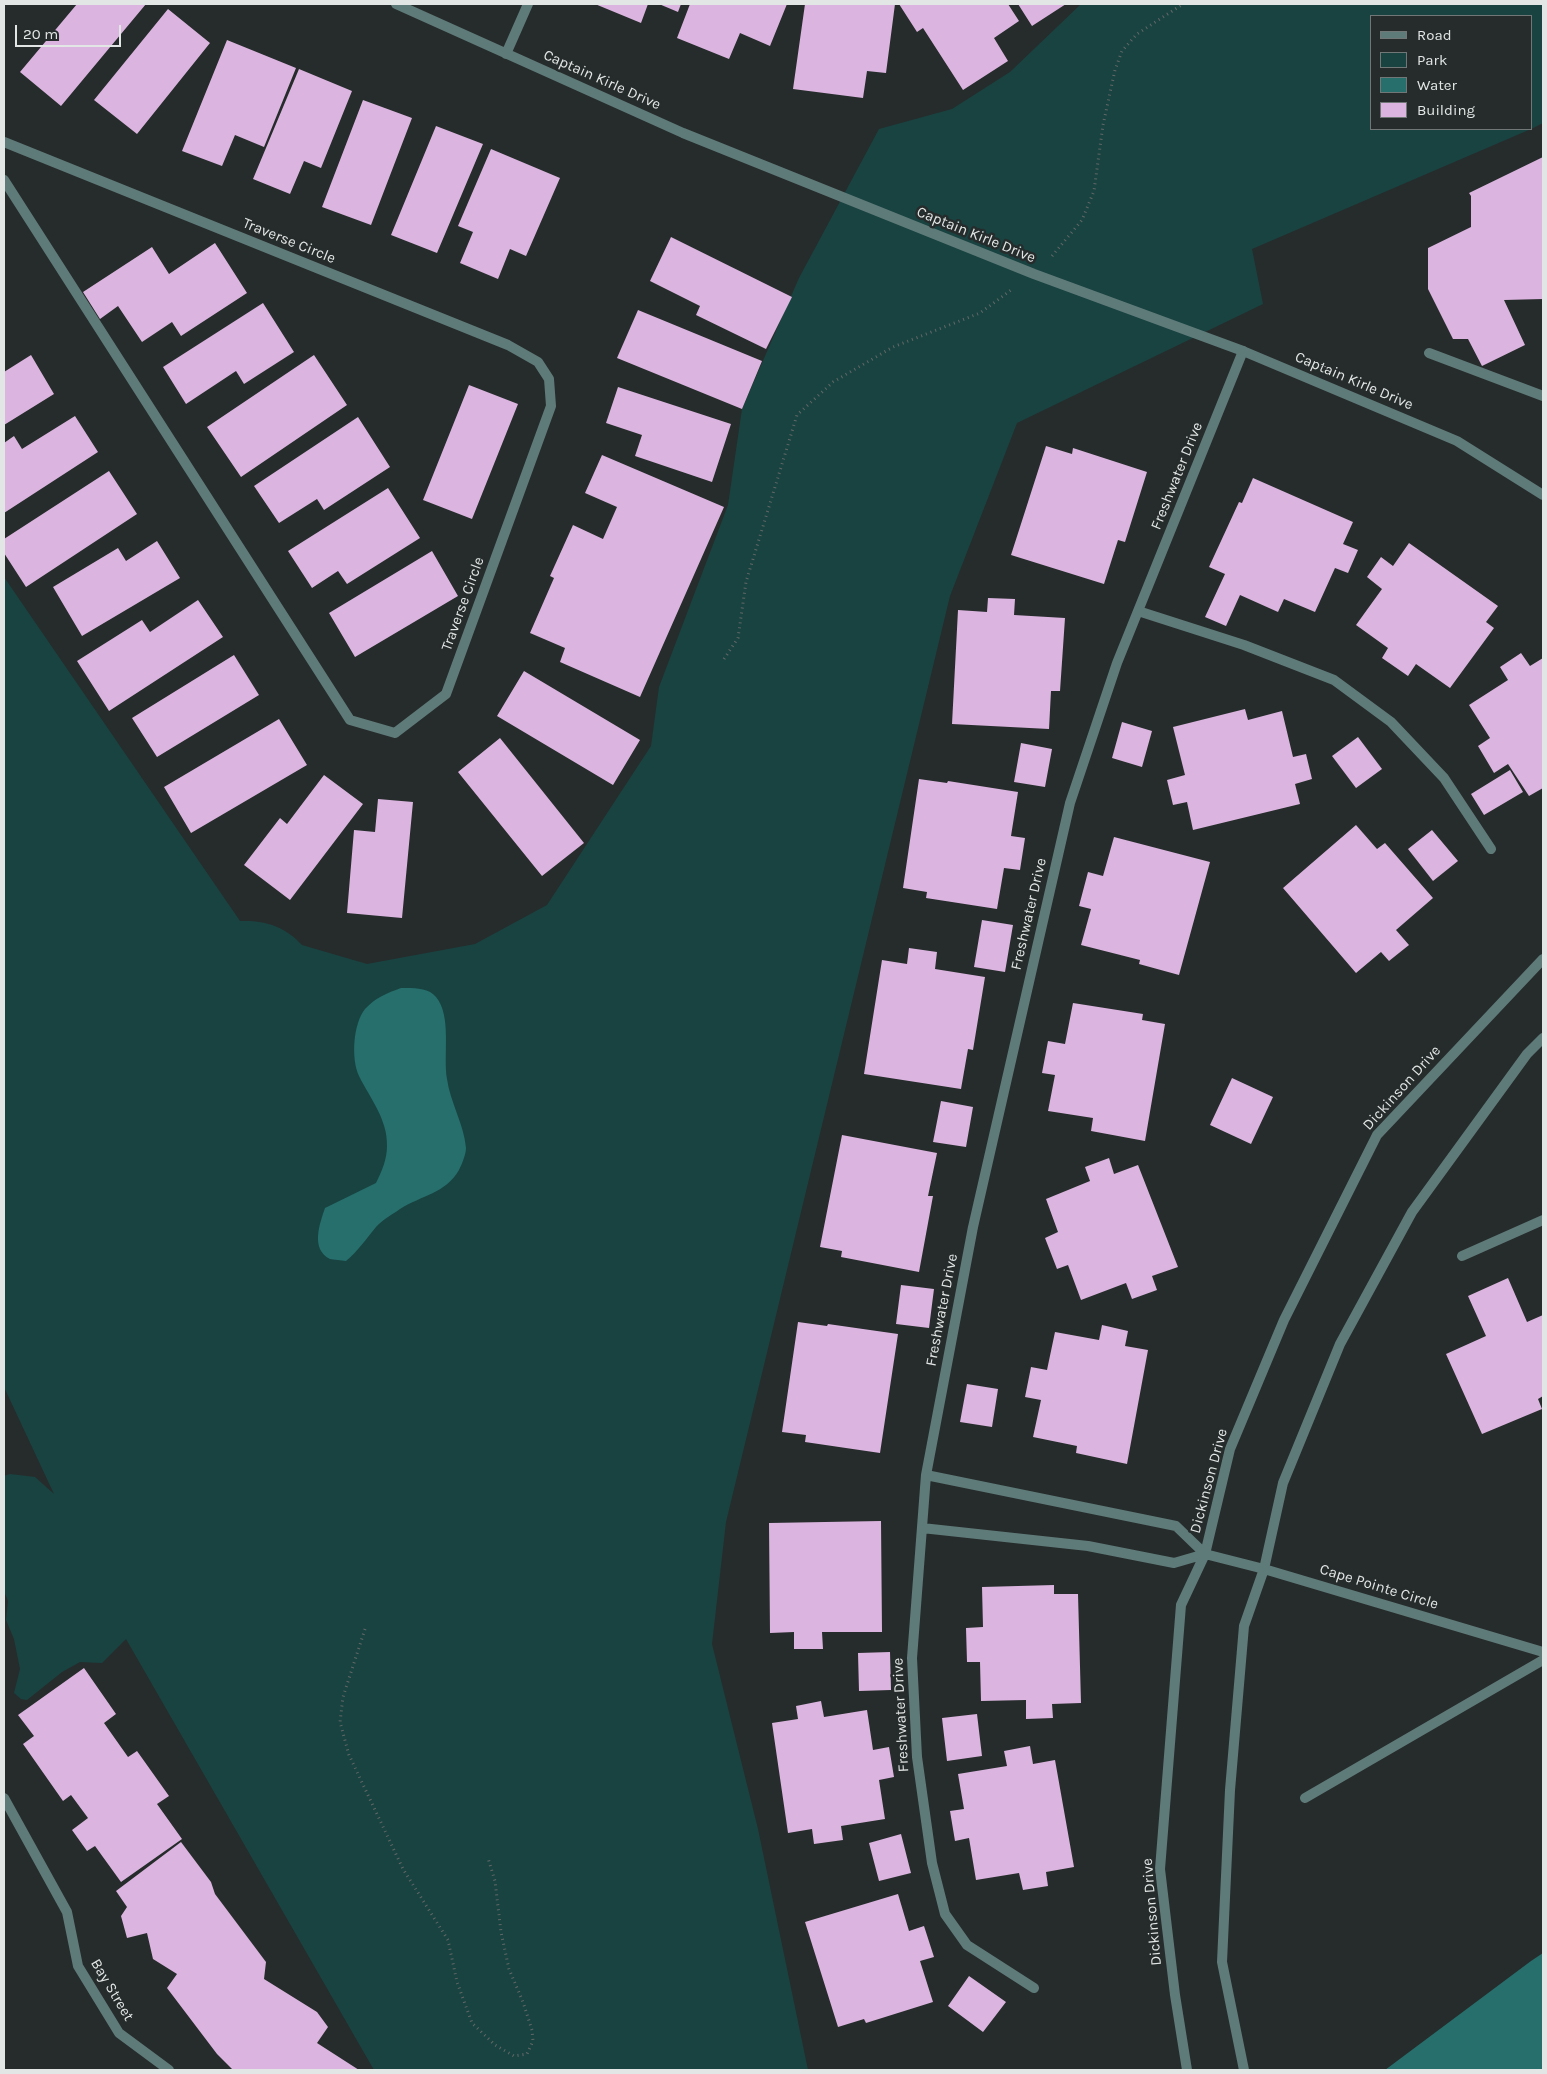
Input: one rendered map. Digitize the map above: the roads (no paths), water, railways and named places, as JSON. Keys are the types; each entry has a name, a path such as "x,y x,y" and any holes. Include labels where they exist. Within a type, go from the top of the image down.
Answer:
{"street":[{"name":"Captain Kirle Drive","path":"396,4 683,132 1034,274 1243,351 1457,441 1543,495"},
{"path":"506,54 528,4"},
{"name":"Traverse Circle","path":"4,142 508,345 538,362 549,379 551,406 446,694 395,733 350,720 4,180"},
{"name":"Freshwater Drive","path":"1034,1988 967,1946 945,1914 932,1863 917,1757 912,1658 926,1475 973,1227 1070,804 1117,663 1243,351"},
{"path":"1429,353 1543,396"},
{"path":"1138,611 1244,645 1334,680 1391,722 1444,778 1490,849"},
{"name":"Dickinson Drive","path":"1187,2070 1175,1996 1160,1869 1181,1605 1205,1554 1230,1449 1284,1320 1377,1135 1543,959"},
{"path":"1244,2070 1222,1962 1230,1790 1244,1626 1264,1569 1283,1483 1340,1344 1412,1212 1527,1054 1543,1038"},
{"path":"1462,1256 1543,1220"},
{"name":"Cape Pointe Circle","path":"926,1475 1176,1526 1205,1554"},
{"name":"Cape Pointe Circle","path":"922,1528 1088,1546 1174,1562 1205,1554 1264,1569 1543,1652"},
{"path":"1305,1798 1543,1660"},
{"name":"Bay Street","path":"4,1798 66,1912 78,1966 119,2033 169,2070"}],"water":[{"path":"401,988 429,991 441,1005 444,1014 446,1036 447,1079 465,1139 465,1156 459,1170 447,1184 408,1204 384,1220 346,1261 330,1259 324,1255 318,1242 319,1228 325,1208 376,1183 384,1165 387,1151 385,1127 356,1069 354,1042 358,1023 365,1009 373,1002"},
{"path":"1543,1953 1543,2070 1385,2070 1531,1961"}]}
